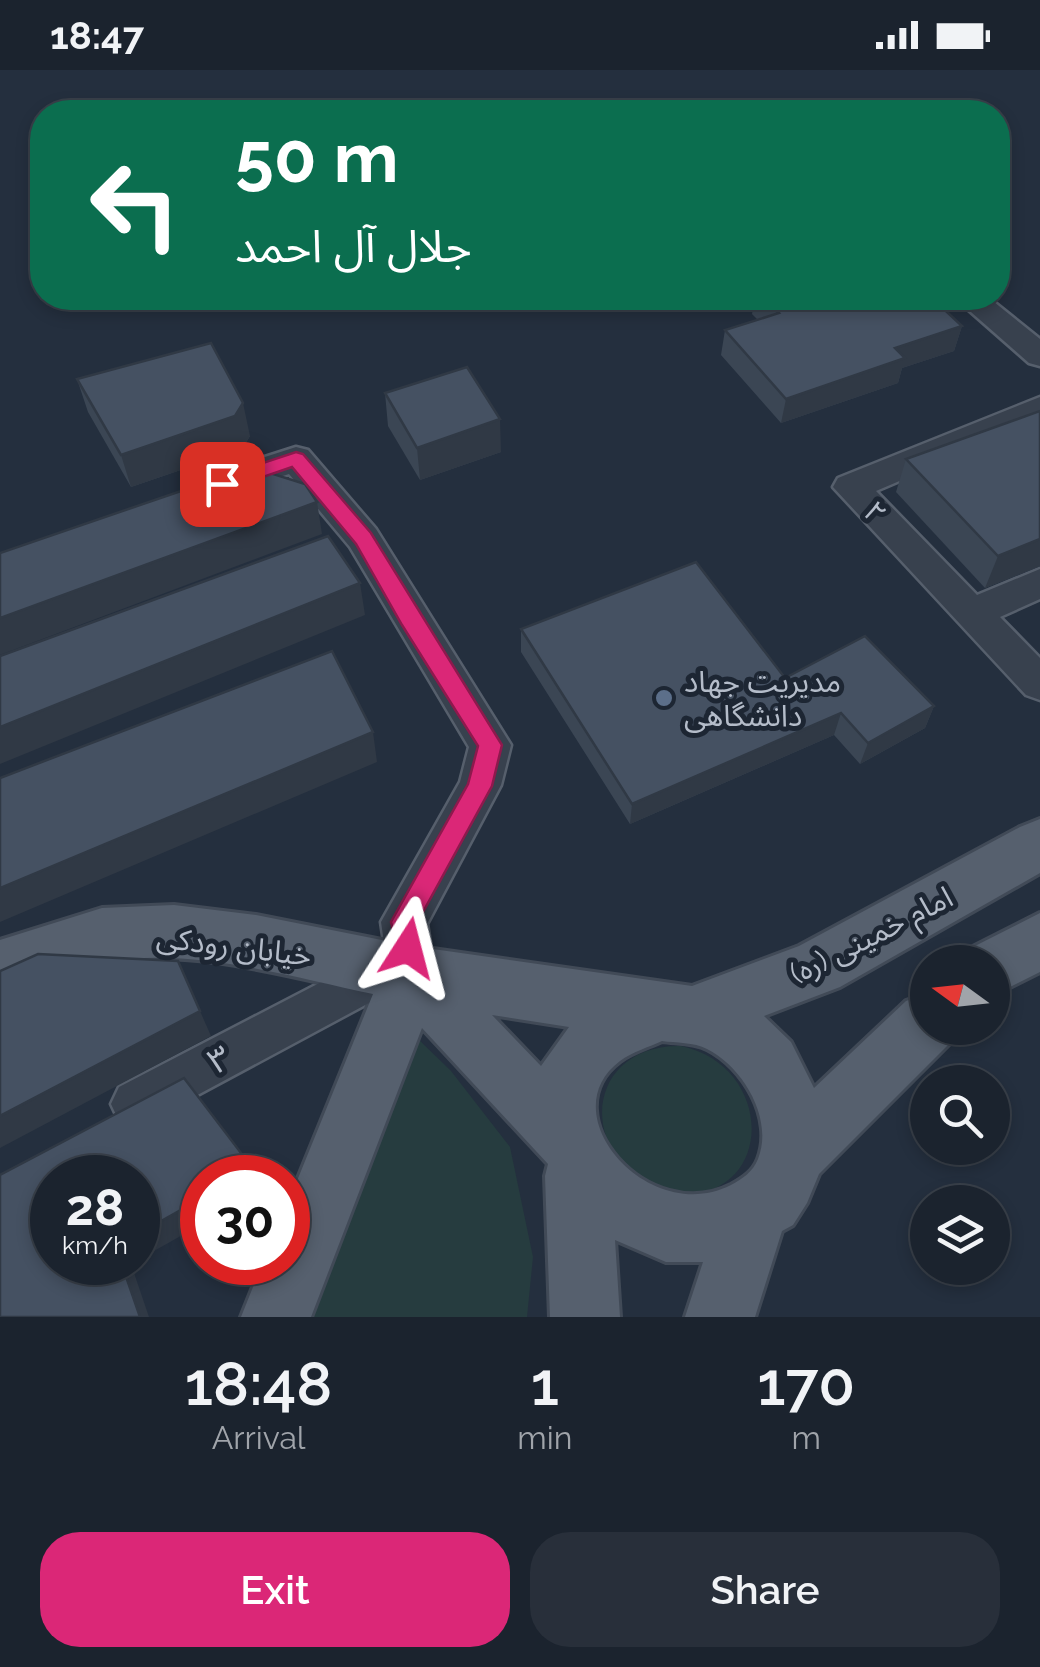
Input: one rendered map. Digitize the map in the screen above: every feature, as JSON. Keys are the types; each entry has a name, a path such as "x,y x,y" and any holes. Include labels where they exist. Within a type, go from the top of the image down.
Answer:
{"main road":[{"name":"امام خمینی (ره)","path":"677,1013 820,967 1040,844"},
{"name":"خیابان رودکی","path":"0,968 103,934 174,933 248,942 399,972 677,1013"},
{"path":"1010,958 1040,940"},
{"path":"276,1317 399,972 571,1157 603,1208 638,1230 677,1240 717,1236 752,1219 778,1191 792,1155 793,1118 782,1081 759,1050 730,1028 677,1013 626,1021 597,1040 576,1068 564,1102 571,1157 585,1317"},
{"path":"792,1155 910,1040"},
{"path":"720,1317 752,1219"}],"street":[{"path":"984,310 1040,356"},
{"name":"۲","path":"1040,408 851,487 1040,684"},
{"path":"185,496 296,458 364,538 409,619 490,745 480,786 404,922 399,972"},
{"path":"327,552 364,538"},
{"path":"970,614 1040,583"},
{"name":"۳","path":"105,1120 399,972"}],"green space":[{"path":"414,1035 451,1071 510,1147 533,1257 527,1317 301,1317"},
{"path":"681,1046 711,1058 733,1077 747,1100 752,1126 748,1151 736,1173 715,1188 681,1195 656,1187 630,1171 612,1150 603,1126 603,1102 611,1080 626,1062 650,1050"}],"building":[{"path":"776,310 945,310 962,326 895,348 905,358 786,399 725,330 779,313"},
{"path":"211,343 243,403 235,416 121,455 77,379"},
{"path":"467,367 500,419 417,448 385,393"},
{"path":"1040,411 1040,539 998,556 906,459"},
{"path":"251,467 305,484 317,502 0,618 0,553"},
{"path":"328,536 360,583 0,727 0,656"},
{"name":"مدیریت جهاد دانشگاهی","path":"696,562 785,678 865,636 934,706 868,743 841,713 632,804 521,629"},
{"path":"332,651 373,732 0,888 0,778"},
{"path":"38,954 178,961 200,1011 0,1116 0,971"},
{"path":"184,1078 243,1155 180,1155 180,1210 160,1222 160,1155 38,1155"},
{"path":"30,1159 30,1285 129,1285 140,1317 0,1317 0,1175"}],"place":[{"name":"مدیریت جهاد دانشگاهی","path":"664,698"}],"route":[{"path":"222,484 296,458 364,538 409,619 490,745 480,786 404,922 408,948"}]}
